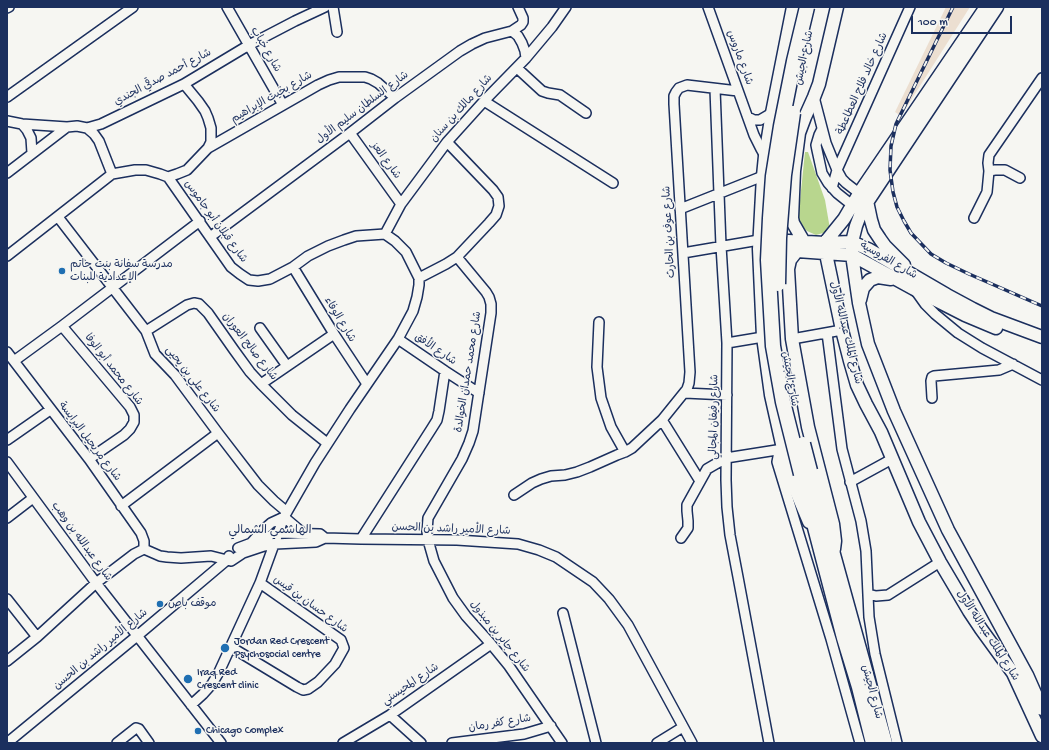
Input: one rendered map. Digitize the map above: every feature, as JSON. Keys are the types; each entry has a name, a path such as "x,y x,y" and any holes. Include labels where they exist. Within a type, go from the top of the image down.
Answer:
{"highway":[{"name":"شارع الجيش","path":"807,7 778,140 773,176 768,260 773,346 797,479 816,537 859,687 873,743"},
{"name":"شارع الجيش","path":"816,7 791,122 784,175 779,238 778,280 781,333 795,414 797,479 834,554 885,743"}],"main road":[{"path":"794,7 772,113 765,156 759,244 763,337 771,395 783,451 797,479"},
{"path":"834,554 835,541 833,524 808,427 792,339 788,269 790,260 801,246 792,218 794,171 799,133 823,71 838,7"},
{"name":"شارع الملك عبدالله الأول","path":"986,7 864,196 852,242 852,255 868,344 894,411 948,530 1022,678 1042,709"},
{"name":"شارع الملك عبدالله الأول","path":"997,7 910,140 864,196 853,204 825,248 842,330 857,385 881,432 919,522 940,562 981,630 1012,673 1022,678 1042,736"},
{"path":"864,196 874,230 915,283"},
{"name":"شارع الفروسية","path":"825,248 852,242 868,249 915,283 988,325 1042,346"},
{"name":"شارع الفروسية","path":"759,244 825,248 852,255 903,283 915,283 947,295 979,312 1042,337"},
{"path":"860,303 863,288 866,283 874,278 887,278 903,283"}],"street":[{"path":"7,97 133,7"},
{"name":"شارع خباب","path":"227,7 283,105"},
{"name":"شارع أحمد صدقي الجندي","path":"87,128 101,124 184,84 248,45 325,7"},
{"path":"332,7 337,32"},
{"path":"518,7 523,18 523,22 512,31 518,36 522,43 526,58"},
{"name":"شارع مالك بن سنان","path":"385,234 401,204 447,142 526,58 552,27 566,7"},
{"name":"شارع ماروس","path":"708,7 757,142 765,156"},
{"name":"شارع خالد فلاح العطاعطة","path":"832,188 837,170 855,142 910,7"},
{"name":"شارع السلطان سليم الأول","path":"210,237 460,51 485,38 512,31"},
{"path":"517,68 542,91 560,95 586,113"},
{"name":"شارع بخيت الإبراهيم","path":"168,177 187,170 208,148 329,80 339,77 361,77 372,79 395,98"},
{"path":"974,218 987,192 989,155 1042,78"},
{"path":"184,84 198,101 208,118 211,128 211,142 208,148"},
{"name":"شارع عوف بن الحارث","path":"685,392 690,378 674,96 679,88 687,85 738,91"},
{"name":"شارع رفيفان المجالي","path":"715,88 721,246 727,343 726,494 729,528 769,743"},
{"path":"814,97 828,150 837,170 846,184 864,196"},
{"path":"484,102 613,183"},
{"path":"748,117 754,120 760,120 772,113"},
{"path":"7,121 22,124 67,127 77,126 87,128 99,141 112,174"},
{"path":"22,124 31,138 32,154"},
{"path":"7,171 67,127"},
{"path":"822,129 817,140 816,150 822,173 832,188 853,204"},
{"name":"شارع العز","path":"350,133 401,204"},
{"path":"419,278 457,257 493,219 499,206 498,197 493,190 447,142"},
{"name":"شارع قبلان أبو جاموس","path":"7,256 112,174 135,170 146,170 168,177 231,267 249,280 258,282 270,279 293,267 308,256 344,240 356,236 385,234"},
{"path":"989,172 995,170 1005,170 1020,178"},
{"path":"680,209 763,176"},
{"name":"شارع علي بن يحيى","path":"58,216 112,289 146,331 155,354 175,375 258,485 304,534"},
{"path":"14,361 112,289 200,221"},
{"path":"191,705 212,684 219,672 260,583 286,515 315,463 398,339 413,311 418,291 419,278 406,252 385,234"},
{"name":"شارع الفروسية","path":"683,253 721,246 759,244"},
{"name":"شارع محمد حمدان الخوالدة","path":"428,540 428,518 462,459 473,431 491,313 491,304 486,292 457,257"},
{"name":"شارع الوفاء","path":"293,267 367,384"},
{"path":"915,283 925,304 958,333 982,348 1042,380"},
{"name":"شارع صالح العوران","path":"146,331 187,305 194,303 199,304 204,308 250,372 292,415 327,444"},
{"path":"599,322 597,367 601,398 611,427 625,452"},
{"name":"شارع محمد أبو الوفا","path":"62,326 130,407 134,415 134,422 127,432 89,459"},
{"path":"260,328 287,366"},
{"path":"792,339 842,330"},
{"path":"827,333 842,449 861,521 866,551 869,617 875,654 897,743"},
{"path":"261,384 334,334"},
{"path":"727,343 763,337"},
{"name":"شارع الأفق","path":"398,339 479,393"},
{"name":"شارع مريحيل البرايسة","path":"7,352 89,459 143,536 144,545 141,550"},
{"path":"932,398 931,381 932,377 934,376 999,370 1012,364"},
{"path":"361,539 437,420 445,371"},
{"path":"514,495 541,479 577,472 625,452 640,441 662,420 685,392 727,395"},
{"path":"7,440 50,410"},
{"path":"662,420 700,481"},
{"path":"121,506 218,433"},
{"path":"681,538 688,528 688,505 707,469 726,458 783,451"},
{"path":"850,482 892,459"},
{"name":"شارع عبدالله بن وهب","path":"7,462 96,583 221,743"},
{"path":"797,479 831,639 860,743"},
{"path":"7,518 33,498"},
{"path":"252,543 271,523 286,515"},
{"name":"شارع الأمير راشد بن الحسن","path":"7,743 227,560 237,548 278,534 320,534 326,538"},
{"name":"شارع الأمير راشد بن الحسن","path":"227,560 232,560 243,552 264,546 274,544 316,542 326,538 493,542 518,544 539,550 556,557 593,582 609,599 628,625 692,743"},
{"name":"شارع جابر بن مبذول","path":"428,540 434,561 453,598 466,616 509,666 562,743"},
{"path":"7,661 37,637 96,583 141,550 167,558 211,556 227,560"},
{"path":"868,594 876,596 888,595 940,562"},
{"name":"شارع حسان بن قيس","path":"231,647 303,690 308,689 318,682 335,664 344,648 341,640 260,583"},
{"path":"7,599 37,637"},
{"path":"563,613 596,743"},
{"name":"شارع المحيسني","path":"343,743 390,715 491,644"},
{"path":"390,715 421,743"},
{"name":"شارع كفر رمان","path":"452,743 512,736 534,732 551,726"},
{"path":"657,743 684,727"},
{"path":"117,743 136,728 139,729 149,743"}],"shaded area":[{"path":"946,7 970,7 901,116 895,112"}],"green space":[{"path":"805,152 808,152 825,200 830,229 816,235 807,231 800,225 798,220"}],"railway":[{"path":"953,7 896,124 891,146 890,170 897,207 911,233 931,254 969,274 1042,306"}],"place":[{"name":"مدرسة سفانة بنت حاتم الإعدادية للبنات","path":"62,271"},
{"name":"موقف باص","path":"160,604"},
{"name":"Jordan Red Crescent Psychosocial centre","path":"225,648"},
{"name":"Iraq Red Crescent clinic","path":"188,679"},
{"name":"Chicago Complex","path":"198,731"}],"district":[{"name":"الهاشمي الشمالي","path":"270,531"}]}
